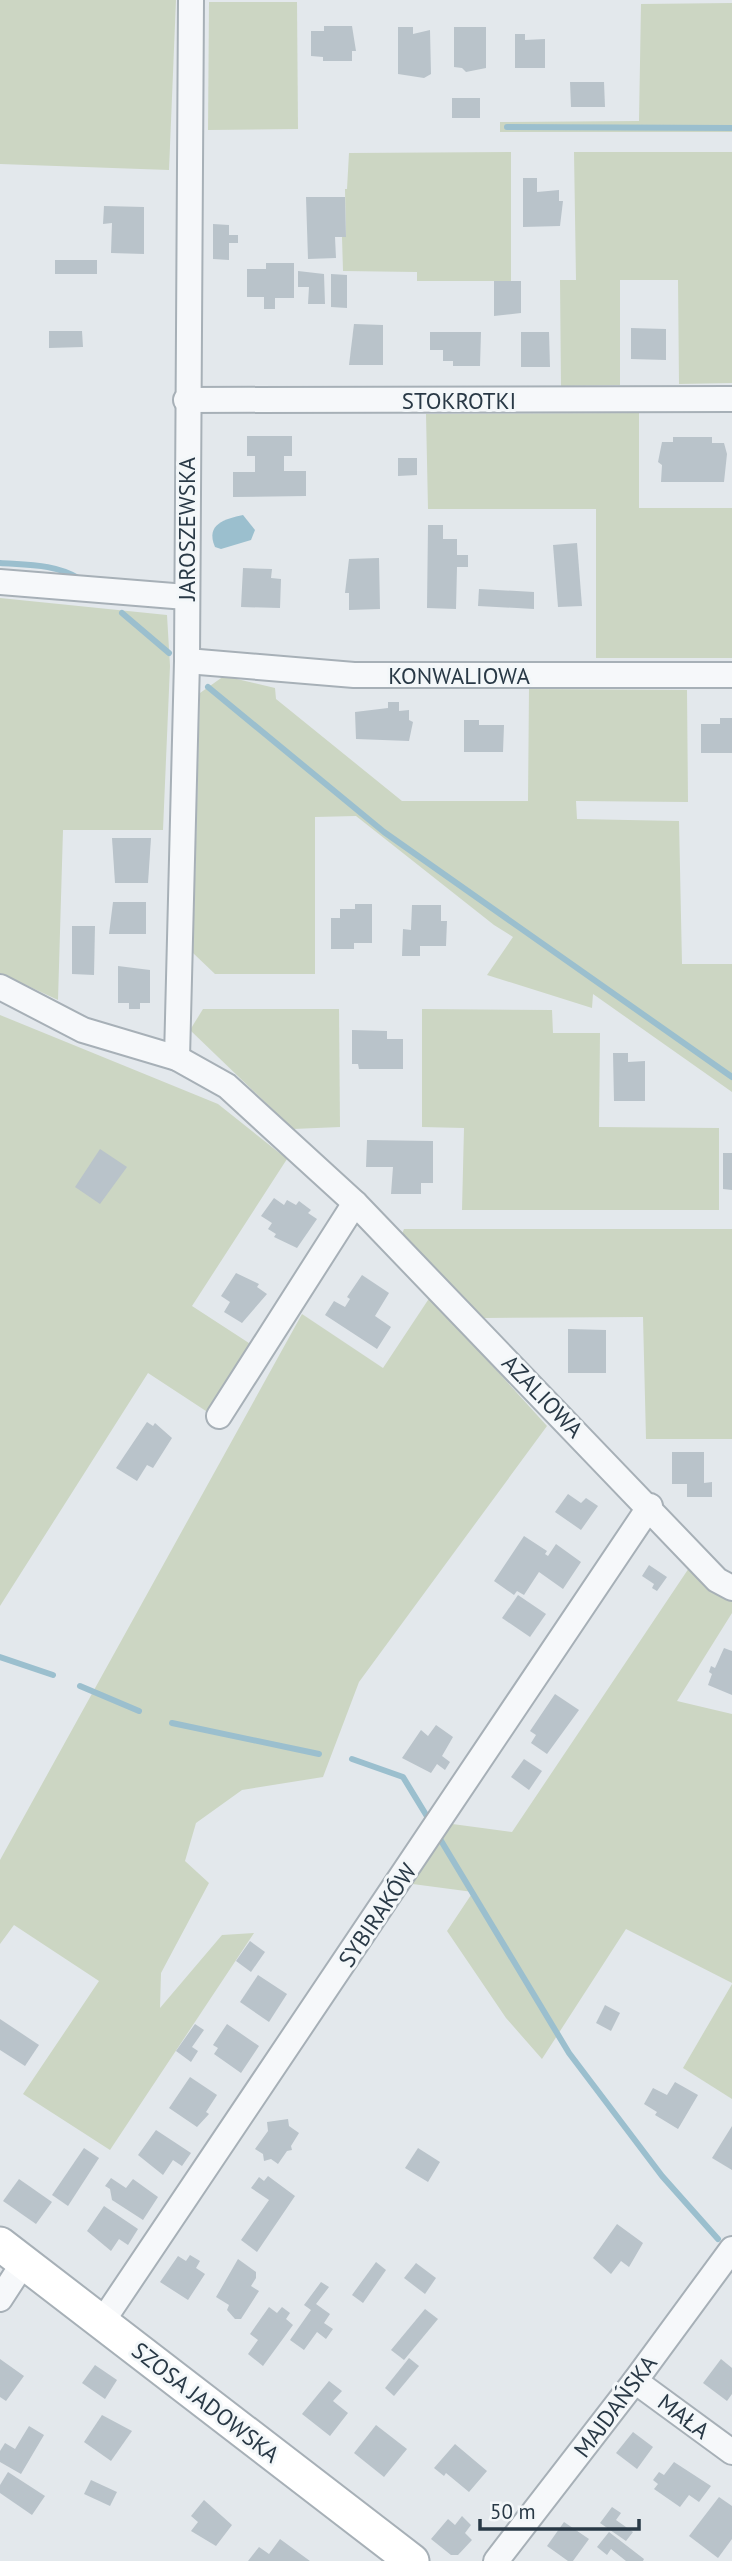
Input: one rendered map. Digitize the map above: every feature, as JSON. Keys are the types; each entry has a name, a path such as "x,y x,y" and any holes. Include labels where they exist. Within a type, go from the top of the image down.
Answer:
{"main road":[{"name":"SZOSA JADOWSKA","path":"12,2253 412,2561"}],"street":[{"name":"JAROSZEWSKA","path":"177,1058 187,661 186,400 191,0"},
{"name":"STOKROTKI","path":"186,400 732,400"},
{"path":"0,582 186,597"},
{"name":"KONWALIOWA","path":"187,661 354,675 732,675"},
{"name":"AZALIOWA","path":"0,987 83,1030 177,1058 227,1086 355,1203 650,1506 718,1580 732,1588"},
{"path":"219,1416 355,1203"},
{"name":"SYBIRAKÓW","path":"102,2322 650,1506"},
{"path":"0,2299 12,2253"},
{"name":"MAJDAŃSKA","path":"496,2561 731,2254"},
{"name":"MAŁA","path":"635,2381 732,2452"}],"green space":[{"path":"0,0 176,0 169,170 0,164"},
{"path":"209,2 297,2 298,129 208,130"},
{"path":"732,3 732,132 500,132 500,122 639,121 641,4"},
{"path":"511,152 511,281 417,281 417,272 343,271 342,237 346,236 345,189 349,153"},
{"path":"574,152 732,152 732,383 679,384 678,280 620,280 620,385 561,386 560,280 576,280"},
{"path":"639,413 639,508 732,508 732,658 596,658 596,509 428,509 426,414"},
{"path":"0,598 167,615 170,666 163,830 63,830 58,1000 0,973"},
{"path":"224,676 275,688 276,699 402,801 528,801 529,689 687,690 688,802 576,801 577,819 679,821 682,964 732,964 732,1092 593,994 592,1008 487,975 513,937 356,816 315,817 315,974 215,974 193,953 200,693"},
{"path":"203,1009 339,1009 340,1127 293,1129 190,1030"},
{"path":"422,1009 552,1010 553,1033 600,1033 599,1127 719,1128 719,1210 462,1210 464,1128 422,1127"},
{"path":"0,1015 218,1104 287,1159 192,1306 252,1345 209,1413 148,1373 0,1606"},
{"path":"404,1229 732,1229 732,1439 646,1439 643,1317 484,1318 402,1234"},
{"path":"430,1297 547,1426 359,1682 323,1777 242,1790 196,1823 185,1861 209,1883 161,1973 160,2008 222,1935 254,1933 110,2150 23,2094 99,1981 14,1925 0,1944 0,1860 302,1314 383,1368"},
{"path":"691,1565 732,1601 732,1613 677,1701 732,1714 732,1983 626,1929 542,2059 506,2018 447,1931 473,1892 405,1883 445,1823 512,1832"},
{"path":"732,1984 732,2099 683,2068"}],"water":[{"path":"243,515 255,530 251,540 221,549 215,547 215,528 230,518"}],"building":[{"path":"324,26 352,26 356,51 352,51 352,61 323,61 323,57 311,56 311,31 324,31"},
{"path":"398,27 413,27 413,34 430,30 431,74 424,78 398,74"},
{"path":"454,27 486,27 486,68 466,72 462,68 454,67"},
{"path":"515,34 525,34 525,40 545,39 545,68 515,68"},
{"path":"570,82 604,82 605,107 571,107"},
{"path":"452,98 480,98 480,118 452,118"},
{"path":"523,178 537,178 537,192 559,190 559,201 563,201 560,226 523,227"},
{"path":"306,197 345,197 346,237 335,237 336,258 308,259"},
{"path":"104,206 144,207 144,254 111,253 112,223 103,224"},
{"path":"213,224 229,225 229,235 238,235 238,243 229,243 229,260 213,259"},
{"path":"55,260 97,260 97,274 55,274"},
{"path":"266,263 294,263 294,298 275,298 275,309 264,309 264,297 247,297 247,269 266,269"},
{"path":"298,271 324,274 325,304 308,304 309,287 298,287"},
{"path":"331,274 347,275 347,308 331,307"},
{"path":"494,281 521,281 521,313 494,316"},
{"path":"354,324 383,325 383,365 349,365"},
{"path":"631,328 666,329 666,360 631,359"},
{"path":"49,331 82,331 83,347 49,348"},
{"path":"430,332 481,332 480,366 453,366 453,361 443,361 443,350 430,350"},
{"path":"521,332 549,332 550,367 521,367"},
{"path":"247,436 292,436 292,456 284,456 284,471 306,471 306,496 233,497 233,472 255,472 255,456 247,456"},
{"path":"673,437 712,437 712,443 724,443 727,454 724,482 661,482 662,465 658,462 662,442 673,442"},
{"path":"398,458 417,458 417,475 398,476"},
{"path":"428,525 443,525 443,539 457,539 457,555 468,555 468,567 457,567 456,609 427,608"},
{"path":"577,543 582,606 558,607 553,545"},
{"path":"379,558 380,609 349,610 349,593 345,593 349,559"},
{"path":"243,568 272,569 271,578 281,579 280,608 241,607"},
{"path":"479,589 534,592 534,609 478,606"},
{"path":"388,702 399,702 399,711 409,710 409,720 413,722 409,741 356,739 355,712 388,708"},
{"path":"720,718 732,718 732,753 701,753 701,724 720,724"},
{"path":"464,720 479,720 479,725 504,725 503,752 464,752"},
{"path":"112,838 151,838 148,883 115,883"},
{"path":"113,902 146,902 146,934 109,934"},
{"path":"355,904 372,904 372,943 354,943 354,949 331,949 331,918 340,918 340,909 355,909"},
{"path":"412,905 441,905 441,921 447,921 446,946 420,946 420,956 402,956 403,929 411,930"},
{"path":"72,926 95,926 94,975 72,974"},
{"path":"118,966 150,970 150,1003 140,1003 140,1009 129,1009 129,1003 118,1003"},
{"path":"352,1030 387,1031 387,1039 403,1039 403,1069 359,1069 358,1064 352,1064"},
{"path":"613,1053 628,1053 628,1062 645,1061 645,1101 614,1101"},
{"path":"367,1140 433,1141 433,1183 421,1183 421,1194 391,1194 393,1167 366,1167"},
{"path":"100,1149 127,1167 100,1204 75,1187"},
{"path":"723,1153 732,1153 732,1190 723,1189"},
{"path":"274,1198 284,1205 287,1200 296,1205 299,1201 311,1210 308,1213 317,1219 297,1248 274,1237 276,1234 268,1229 272,1223 261,1216"},
{"path":"236,1273 259,1284 257,1287 267,1294 242,1323 224,1312 230,1302 221,1296"},
{"path":"362,1275 389,1293 375,1316 391,1327 377,1349 325,1315 334,1301 345,1307 350,1299 347,1297"},
{"path":"568,1329 606,1330 606,1373 568,1373"},
{"path":"147,1422 153,1426 155,1423 172,1438 153,1468 147,1465 137,1481 116,1468"},
{"path":"672,1452 704,1452 704,1483 712,1482 712,1497 687,1497 687,1484 672,1484"},
{"path":"568,1494 581,1503 586,1498 598,1506 581,1530 555,1512"},
{"path":"524,1536 547,1551 545,1554 548,1556 556,1544 581,1562 563,1589 539,1572 524,1595 517,1591 514,1595 494,1581"},
{"path":"649,1565 667,1577 657,1591 652,1588 654,1584 642,1576"},
{"path":"518,1595 546,1614 530,1637 502,1618"},
{"path":"724,1648 732,1651 732,1695 708,1685 712,1674 709,1672 711,1666 715,1668"},
{"path":"555,1694 579,1710 547,1754 531,1743 536,1735 530,1731"},
{"path":"436,1725 453,1737 442,1756 450,1762 445,1770 437,1764 431,1773 402,1758 421,1730 428,1736"},
{"path":"524,1759 542,1771 529,1790 511,1777"},
{"path":"250,1941 265,1952 251,1972 236,1961"},
{"path":"258,1975 287,1994 269,2022 240,2002"},
{"path":"605,2005 620,2013 611,2031 596,2023"},
{"path":"0,2019 39,2045 25,2066 0,2050"},
{"path":"195,2024 204,2030 192,2047 198,2051 191,2062 176,2051"},
{"path":"227,2024 259,2046 241,2073 214,2054 218,2048 213,2045"},
{"path":"190,2077 217,2095 206,2112 209,2114 197,2127 169,2108"},
{"path":"675,2082 698,2095 678,2129 655,2115 657,2112 644,2104 653,2088 667,2095"},
{"path":"288,2119 289,2126 299,2133 291,2146 292,2150 287,2151 278,2164 271,2159 264,2161 263,2154 255,2149 268,2131 267,2122"},
{"path":"732,2126 732,2170 712,2158"},
{"path":"156,2130 191,2153 182,2166 173,2160 163,2175 138,2155"},
{"path":"84,2148 99,2158 68,2206 52,2195"},
{"path":"418,2148 440,2162 428,2182 405,2168"},
{"path":"268,2176 295,2196 257,2252 241,2240 269,2200 251,2188 259,2177 264,2181"},
{"path":"111,2178 126,2188 133,2179 158,2197 143,2220 112,2200 110,2189 105,2186"},
{"path":"19,2179 52,2202 36,2224 3,2201"},
{"path":"104,2206 138,2229 128,2245 119,2239 111,2251 87,2231"},
{"path":"617,2224 643,2243 629,2267 621,2261 611,2274 593,2258"},
{"path":"190,2255 200,2261 196,2268 205,2274 188,2300 160,2282 178,2256 186,2261"},
{"path":"238,2259 256,2272 251,2286 259,2291 241,2319 235,2319 227,2310 229,2305 216,2297"},
{"path":"376,2262 386,2270 363,2303 352,2295"},
{"path":"416,2263 436,2278 425,2294 404,2278"},
{"path":"321,2282 329,2287 316,2304 330,2314 324,2323 333,2329 326,2339 317,2332 304,2350 290,2340 311,2310 304,2305"},
{"path":"269,2307 277,2313 282,2307 290,2313 286,2319 293,2325 263,2366 248,2354 258,2340 250,2334"},
{"path":"425,2309 438,2319 404,2360 391,2350"},
{"path":"409,2358 419,2366 394,2396 385,2388"},
{"path":"0,2359 24,2376 6,2401 0,2397"},
{"path":"721,2359 732,2368 732,2394 727,2401 703,2383"},
{"path":"95,2365 117,2380 105,2399 82,2383"},
{"path":"329,2381 342,2391 333,2401 348,2413 330,2436 302,2414"},
{"path":"102,2415 132,2431 111,2461 84,2442"},
{"path":"376,2425 407,2449 384,2477 354,2453"},
{"path":"29,2426 44,2435 21,2474 0,2462 0,2451 5,2443 15,2449"},
{"path":"633,2432 653,2447 637,2469 616,2453"},
{"path":"455,2444 487,2471 469,2492 446,2473 444,2476 434,2468"},
{"path":"674,2462 711,2486 699,2502 689,2495 680,2507 654,2489 658,2484 653,2480 659,2472 664,2475"},
{"path":"8,2472 45,2496 32,2515 0,2493 0,2485"},
{"path":"91,2480 117,2492 110,2506 84,2494"},
{"path":"719,2497 732,2506 732,2539 718,2558 689,2536"},
{"path":"204,2500 232,2525 216,2546 191,2531 198,2522 191,2516"},
{"path":"612,2507 621,2513 616,2520 633,2532 626,2541 600,2523"},
{"path":"462,2516 471,2525 465,2533 472,2540 458,2555 451,2555 431,2539 448,2519 455,2525"},
{"path":"564,2522 589,2539 573,2561 568,2561 547,2546"},
{"path":"609,2532 644,2559 643,2561 626,2561 611,2549 607,2555 597,2547"},
{"path":"280,2539 310,2561 248,2561 259,2547 269,2554"}],"waterway":[{"path":"507,127 732,128"},
{"path":"0,563 52,568 80,579"},
{"path":"122,613 169,653"},
{"path":"208,687 384,832 732,1077"},
{"path":"0,1657 53,1675"},
{"path":"80,1686 139,1711"},
{"path":"172,1723 319,1754"},
{"path":"352,1759 403,1777 428,1818"},
{"path":"440,1839 569,2053 662,2176 718,2239"}]}
